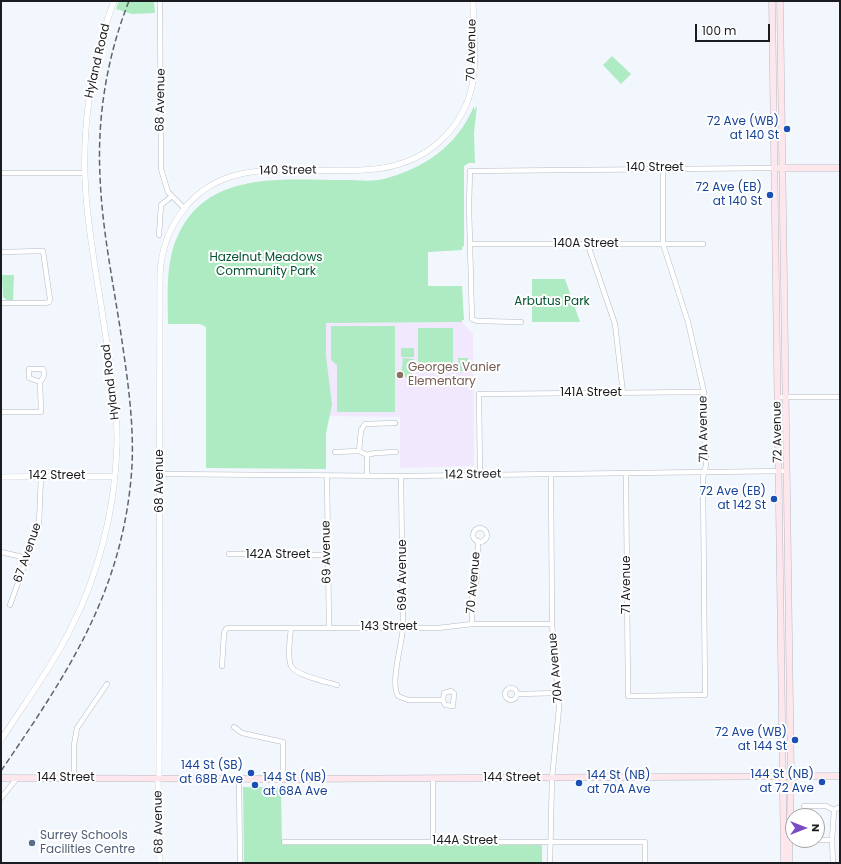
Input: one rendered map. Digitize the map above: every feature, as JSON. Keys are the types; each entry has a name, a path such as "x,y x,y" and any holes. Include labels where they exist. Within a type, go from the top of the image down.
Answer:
{"main road":[{"name":"72 Avenue","path":"772,1 784,863"},
{"name":"72 Avenue","path":"780,1 790,808"},
{"name":"140 Street","path":"774,168 840,168"},
{"name":"144 Street","path":"2,778 158,779 180,777 184,779 283,779 840,776"},
{"name":"72 Avenue","path":"789,863 790,848"}],"street":[{"name":"Hyland Road","path":"1,740 53,661 82,604 102,543 114,476 117,446 115,405 89,221 85,173 86,126 90,91 100,42 114,1"},
{"name":"68 Avenue","path":"160,1 160,169 164,183 172,196 184,208 166,240 160,264 158,779 160,863"},
{"name":"70 Avenue","path":"403,164 423,155 445,137 462,113 468,100 473,78 473,1"},
{"name":"140 Street","path":"184,208 211,186 242,173 274,171 367,170 403,164"},
{"name":"71A Avenue","path":"628,696 705,695 704,472 706,466 704,392 688,322 663,244 663,168"},
{"name":"140 Street","path":"470,244 470,171 774,168"},
{"path":"1,173 85,173"},
{"path":"159,235 161,205 172,196"},
{"path":"470,244 471,316 473,321 521,322"},
{"name":"140A Street","path":"470,244 703,244"},
{"path":"588,245 615,324 623,393"},
{"path":"1,252 43,251 50,299 49,302 1,303"},
{"path":"1,412 41,412 40,382"},
{"name":"141A Street","path":"480,475 479,394 704,392"},
{"path":"778,397 840,397"},
{"path":"359,451 361,430 365,424 395,423"},
{"path":"335,452 359,451 367,454 375,452 396,452"},
{"path":"367,454 367,476"},
{"name":"142 Street","path":"160,474 401,476 787,471"},
{"name":"71 Avenue","path":"626,473 628,696"},
{"name":"70A Avenue","path":"550,863 552,778 559,715 559,693 552,624 551,474"},
{"name":"67 Avenue","path":"10,605 39,524 41,476"},
{"name":"142 Street","path":"1,477 114,476"},
{"name":"69 Avenue","path":"327,476 329,628"},
{"name":"69A Avenue","path":"401,476 403,627 401,647 395,671 396,691 398,696 405,700 442,700"},
{"name":"70 Avenue","path":"472,624 472,597 477,578 478,541"},
{"path":"1,552 27,558"},
{"name":"142A Street","path":"229,554 327,555"},
{"name":"143 Street","path":"222,666 226,629 438,628 472,624 552,624"},
{"path":"291,628 290,661 292,668 300,673 337,685"},
{"path":"74,778 74,745 77,728 108,684"},
{"path":"517,694 559,693"},
{"path":"234,727 242,733 284,742 283,779"},
{"path":"2,778 6,782 7,789"},
{"path":"1,798 17,778"},
{"path":"433,778 433,841"},
{"path":"240,779 240,863"},
{"path":"804,806 826,806 834,810"},
{"path":"834,810 840,807"},
{"path":"833,863 832,840 834,810"},
{"path":"825,840 832,840"},
{"name":"144A Street","path":"284,842 645,842 645,863"}],"shaded area":[{"name":"Georges Vanier Elementary","path":"462,322 473,334 474,466 400,468 400,417 326,416 326,323"}],"green space":[{"path":"119,1 154,1 155,13 132,14 116,9"},
{"path":"612,56 631,74 621,84 603,65"},
{"name":"Hazelnut Meadows Community Park","path":"474,106 474,110 477,106 474,133 475,163 469,163 464,166 464,246 462,247 462,250 428,252 428,286 462,286 464,320 462,320 462,322 326,323 326,356 332,405 326,433 326,469 206,468 206,327 200,324 168,324 170,261 172,252 184,225 200,205 220,192 242,184 293,179 365,181 384,179 413,169 426,162 449,144 459,133"},
{"path":"2,275 14,275 13,300 7,300 3,297"},
{"name":"Arbutus Park","path":"532,279 565,279 580,322 532,322"},
{"path":"331,326 395,326 395,412 337,412 337,365 331,360"},
{"path":"418,328 453,328 453,372 418,372"},
{"path":"401,348 414,348 414,357 401,357"},
{"path":"403,358 414,359 412,374 407,378 401,375"},
{"path":"458,358 468,358 468,371 459,371"},
{"path":"243,787 281,787 282,845 542,845 542,863 244,863"}],"railway":[{"path":"1,771 49,699 89,628 105,591 118,552 127,511 132,466 131,419 124,356 103,217 99,154 102,109 109,65 121,22 129,1"}],"place":[{"name":"72 Ave (WB) at 140 St","path":"787,129"},
{"name":"72 Ave (EB) at 140 St","path":"770,195"},
{"name":"Georges Vanier Elementary","path":"400,375"},
{"name":"72 Ave (EB) at 142 St","path":"774,499"},
{"name":"72 Ave (WB) at 144 St","path":"795,740"},
{"name":"144 St (SB) at 68B Ave","path":"251,773"},
{"name":"144 St (NB) at 72 Ave","path":"822,782"},
{"name":"144 St (NB) at 70A Ave","path":"579,783"},
{"name":"144 St (NB) at 68A Ave","path":"255,785"},
{"name":"Surrey Schools Facilities Centre","path":"32,843"}]}
